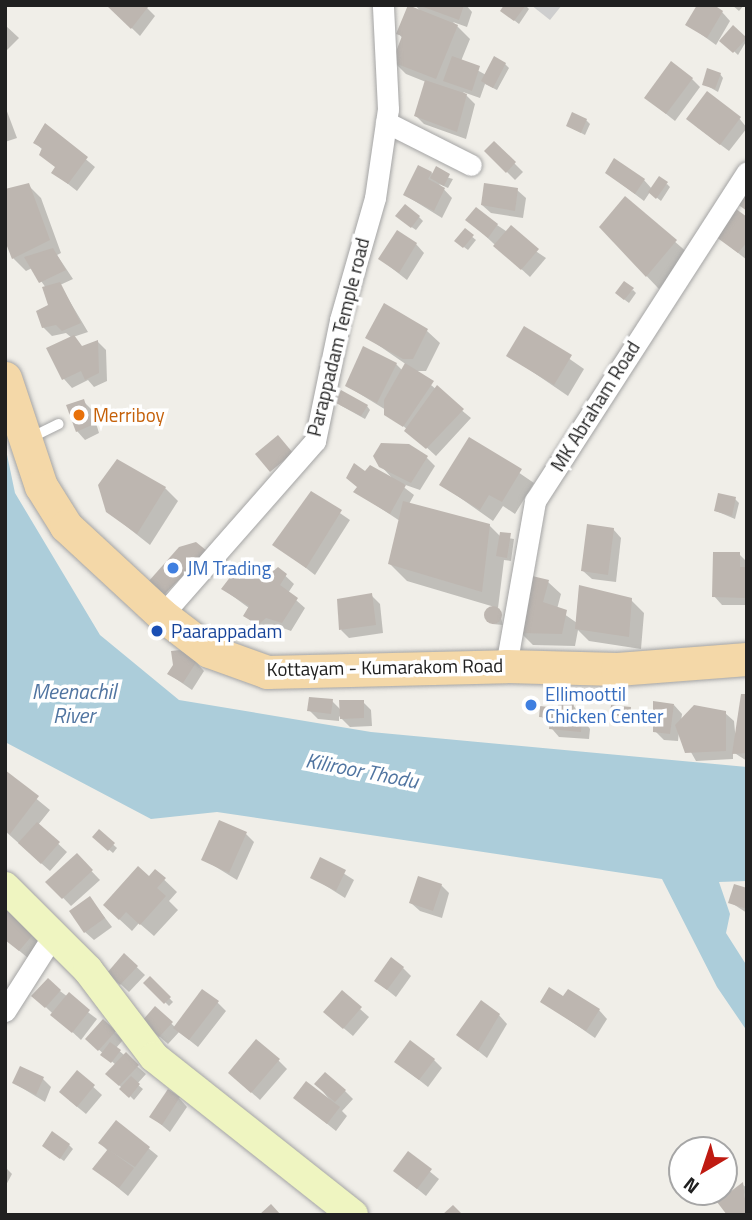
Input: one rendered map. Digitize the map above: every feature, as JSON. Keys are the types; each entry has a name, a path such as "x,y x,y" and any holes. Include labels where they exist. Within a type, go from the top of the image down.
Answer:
{"main road":[{"name":"Kottayam - Kumarakom Road","path":"5,378 28,439 41,486 66,526 162,615 209,651 267,671 506,666 617,669 747,659"}],"street":[{"name":"Parappadam Temple road","path":"162,615 315,441 340,320 374,198 386,122 383,5"},
{"path":"386,122 471,165"},
{"name":"MK Abraham Road","path":"506,666 535,501 747,172"},
{"path":"5,887 54,934 154,1057 353,1215"},
{"path":"5,1011 54,934"}],"lane":[{"path":"28,439 59,424"}],"shaded area":[{"path":"531,5 562,5 550,20"}],"water":[{"name":"Meenachil River","path":"5,445 15,493 100,635 179,700 371,732 747,767 747,881 719,882 730,914 726,933 747,966 747,1031 717,987 662,879 217,812 151,819 5,742"}],"building":[{"path":"106,5 146,5 148,7 131,29"},
{"path":"408,5 458,25 436,79 392,62 402,36 396,34"},
{"path":"418,5 464,5 459,20"},
{"path":"504,5 526,5 514,21 500,11"},
{"path":"697,5 714,5 723,11 707,38 685,25"},
{"path":"733,25 747,38 733,53 719,41"},
{"path":"452,56 480,66 472,91 443,81"},
{"path":"494,56 506,63 493,88 481,81"},
{"path":"671,61 693,78 666,114 644,98"},
{"path":"707,68 721,73 715,89 702,85"},
{"path":"425,80 467,94 457,132 414,116"},
{"path":"707,91 741,117 720,145 686,119"},
{"path":"572,112 587,119 581,133 566,126"},
{"path":"45,123 88,157 68,184 51,173 55,167 39,155 42,148 33,143"},
{"path":"494,141 516,162 506,173 484,151"},
{"path":"614,158 645,179 635,194 605,173"},
{"path":"418,165 432,172 428,179 445,188 434,211 403,195"},
{"path":"436,166 450,174 444,186 430,178"},
{"path":"659,176 668,182 656,199 648,192"},
{"path":"29,183 50,240 12,259 5,241 5,189"},
{"path":"484,183 518,188 515,211 481,205"},
{"path":"747,183 747,211 733,201"},
{"path":"625,196 677,240 646,277 599,227"},
{"path":"405,204 420,216 411,228 395,216"},
{"path":"732,206 747,217 747,242 738,253 712,234"},
{"path":"476,207 498,224 488,238 465,220"},
{"path":"511,225 539,249 521,270 493,246"},
{"path":"465,228 474,235 463,248 454,241"},
{"path":"397,230 417,243 399,273 378,259"},
{"path":"53,248 66,270 39,283 24,257"},
{"path":"624,281 634,288 624,300 615,293"},
{"path":"60,282 81,323 62,331 56,325 42,328 36,311 48,305 42,287"},
{"path":"384,303 428,329 413,359 403,359 365,338"},
{"path":"524,326 572,355 554,385 506,356"},
{"path":"74,335 82,346 98,340 99,373 85,380 81,371 62,380 46,348"},
{"path":"363,346 397,363 377,403 345,386"},
{"path":"405,363 434,381 403,427 384,415 384,400"},
{"path":"437,385 464,409 426,449 404,431"},
{"path":"341,390 368,405 361,416 334,402"},
{"name":"Merriboy","path":"84,399 92,425 76,432 66,405"},
{"path":"278,435 293,453 270,472 255,454"},
{"path":"469,437 522,469 502,502 489,495 480,510 439,485"},
{"path":"381,443 409,444 428,456 411,483 379,467 373,456"},
{"path":"117,459 166,487 137,534 106,512 98,485"},
{"path":"354,463 365,471 370,465 406,485 390,514 353,492 357,487 346,478"},
{"path":"311,491 342,510 306,568 272,545"},
{"path":"718,493 736,497 732,516 714,511"},
{"path":"403,501 490,524 482,592 388,564"},
{"path":"587,524 614,528 608,575 581,571"},
{"path":"500,532 511,533 507,558 496,556"},
{"path":"196,542 207,551 163,596 148,582 179,547"},
{"path":"713,552 740,552 740,567 747,567 747,598 712,597"},
{"path":"241,563 265,578 278,567 287,574 280,585 298,598 282,623 266,618 258,625 243,616 249,606 221,589"},
{"path":"528,575 549,580 543,602 567,610 562,634 518,633"},
{"path":"579,585 632,598 629,637 575,629"},
{"path":"372,593 376,625 339,630 337,599"},
{"path":"493,606 499,609 502,615 499,621 493,624 487,621 484,615 487,609"},
{"path":"180,650 197,661 183,683 167,674 173,665 171,651"},
{"path":"741,694 747,694 747,753 732,754"},
{"path":"309,697 333,699 331,714 307,711"},
{"path":"339,700 364,700 364,718 340,719"},
{"path":"653,701 674,704 670,734 653,732"},
{"path":"559,702 574,703 572,718 582,719 581,732 549,729 550,718 539,717 540,706 557,708"},
{"path":"611,705 631,707 630,717 610,715"},
{"path":"694,705 726,711 726,751 685,753 675,725"},
{"path":"5,770 39,796 10,834 5,830"},
{"path":"219,820 247,832 229,873 201,860"},
{"path":"37,822 60,842 41,864 18,843"},
{"path":"99,829 115,843 108,851 92,837"},
{"path":"77,853 93,870 62,899 45,882"},
{"path":"320,857 346,870 336,891 310,878"},
{"path":"138,866 149,876 155,869 166,878 157,888 166,896 140,925 126,912 119,920 103,905"},
{"path":"418,876 442,884 433,911 409,903"},
{"path":"734,884 747,888 747,909 728,903"},
{"path":"90,896 105,918 84,933 69,911"},
{"path":"5,904 36,931 19,951 5,940"},
{"path":"124,953 138,966 120,985 107,973"},
{"path":"391,957 404,967 387,990 374,981"},
{"path":"150,976 171,997 164,1004 143,983"},
{"path":"48,978 61,990 45,1008 31,996"},
{"path":"549,987 563,996 568,989 600,1009 586,1031 540,1002"},
{"path":"202,989 219,1001 189,1040 173,1028"},
{"path":"342,990 362,1007 343,1029 323,1012"},
{"path":"69,992 90,1010 72,1033 50,1015"},
{"path":"481,1000 500,1014 478,1051 456,1035"},
{"path":"155,1006 173,1022 159,1037 142,1021"},
{"path":"103,1019 116,1031 98,1051 85,1039"},
{"path":"256,1039 280,1059 251,1093 228,1073"},
{"path":"410,1040 435,1059 419,1080 394,1062"},
{"path":"110,1042 121,1050 111,1063 100,1055"},
{"path":"126,1052 139,1065 119,1086 105,1074"},
{"path":"20,1066 44,1077 36,1095 12,1083"},
{"path":"77,1070 95,1085 77,1107 59,1092"},
{"path":"325,1072 346,1090 335,1102 314,1084"},
{"path":"131,1076 140,1084 129,1098 119,1089"},
{"path":"306,1081 340,1107 327,1124 293,1098"},
{"path":"168,1089 180,1097 162,1125 149,1117"},
{"path":"116,1120 150,1147 135,1167 98,1143"},
{"path":"52,1131 70,1144 60,1159 42,1146"},
{"path":"108,1149 134,1168 119,1188 92,1169"},
{"path":"408,1151 432,1169 417,1189 393,1171"},
{"path":"743,1182 747,1215 727,1215 720,1206 738,1206 738,1186"},
{"path":"271,1204 281,1215 259,1215"},
{"path":"453,1205 463,1215 442,1215"}],"place":[{"name":"Merriboy","path":"79,415"},
{"name":"JM Trading","path":"173,568"},
{"name":"Paarappadam","path":"157,631"},
{"name":"Ellimoottil Chicken Center","path":"531,705"}],"water label":[{"name":"Kiliroor Thodu","path":"362,770"}]}
